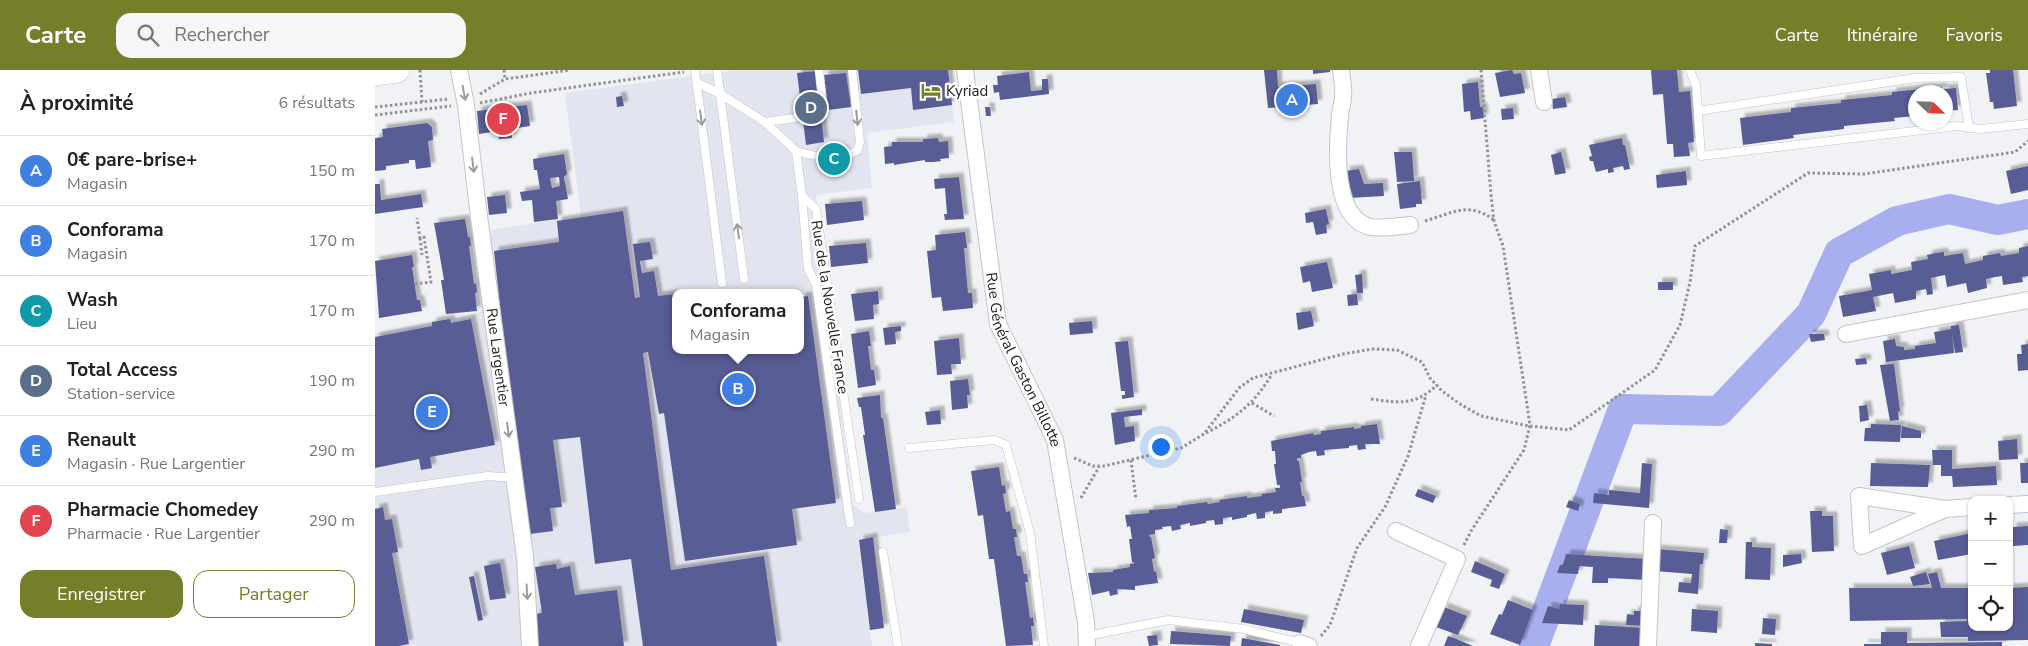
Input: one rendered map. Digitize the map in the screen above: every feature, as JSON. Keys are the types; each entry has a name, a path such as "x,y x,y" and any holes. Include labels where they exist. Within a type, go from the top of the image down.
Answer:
{"main road":[{"path":"375,73 397,70"}],"street":[{"name":"Rue Largentier","path":"459,70 465,101 525,557 530,646"},
{"name":"Rue Général Gaston Billotte","path":"965,70 998,324 1055,440 1086,622 1087,641"},
{"path":"1341,70 1343,96 1338,147 1341,190 1347,208 1356,220 1371,227 1410,225"},
{"path":"1539,70 1544,102"},
{"path":"1846,334 2028,300"},
{"path":"1945,509 1862,546 1859,496 1945,509 1968,507"},
{"path":"2013,505 2028,504"},
{"path":"1648,646 1653,523"},
{"path":"1396,530 1457,559 1419,646"}],"lane":[{"path":"695,70 721,282"},
{"path":"717,70 744,279"},
{"path":"765,122 824,114 819,70"},
{"path":"697,83 719,93 765,122 796,151 820,158 849,155 857,151 860,142 852,70"},
{"path":"1690,70 1696,85 1701,156 1957,126 1980,129 2028,124"},
{"path":"1698,111 1915,78 1961,74 1969,128"},
{"path":"796,151 808,269 816,284 850,523"},
{"name":"Rue de la Nouvelle France","path":"802,196 816,209 859,498"},
{"path":"909,448 994,440 1006,445 1030,533 1044,646"},
{"path":"375,492 488,476 514,478"},
{"path":"883,552 897,646"},
{"path":"1087,641 1168,620 1244,628 1309,643"}],"path":[{"path":"420,70 423,102"},
{"path":"504,70 505,78"},
{"path":"375,107 423,102 465,101 505,78 570,70"},
{"path":"375,115 695,70"},
{"path":"1457,559 1471,532 1525,450 1529,426 1505,255 1495,220 1481,70"},
{"path":"1204,434 1239,388 1253,378 1343,354 1373,349 1397,350 1422,362 1430,378 1437,385 1459,404 1481,416 1529,426 1569,430 1655,370 1680,324 1690,282 1695,246 1807,172 1864,174 2015,152 2028,140"},
{"path":"1410,225 1457,210 1474,209 1495,220"},
{"path":"417,218 422,255"},
{"path":"415,284 431,282 424,237 420,238"},
{"path":"1056,448 1093,466 1131,460 1181,448 1229,421 1252,403 1261,393 1273,373"},
{"path":"1371,399 1399,403 1414,400 1426,395 1437,385"},
{"path":"1309,643 1330,625 1357,548 1385,507 1408,456 1426,395"},
{"path":"1252,403 1274,416"},
{"path":"1131,460 1136,500"},
{"path":"1068,521 1099,466"}],"shaded area":[{"path":"737,70 948,70 954,122 867,133 872,188 816,195 830,327 853,505 865,513 907,507 910,532 858,540 872,646 375,646 375,333 481,312 491,230 581,216 565,93"}],"building":[{"name":"Kyriad","path":"858,70 948,70 952,105 913,110 911,88 861,94"},
{"path":"1264,70 1277,70 1278,87 1316,84 1318,104 1268,108"},
{"path":"1313,70 1330,70 1330,72 1313,74"},
{"path":"1512,70 1514,74 1521,73 1525,93 1500,97 1495,73"},
{"path":"1651,70 1677,70 1679,92 1690,91 1694,142 1688,143 1690,156 1674,157 1673,144 1667,144 1663,94 1653,95"},
{"path":"1990,70 2013,70 2017,106 1994,109 1993,102 1990,102 1986,73 1990,73"},
{"path":"816,71 824,142 806,145 797,73"},
{"path":"1029,72 1031,91 1042,90 1042,79 1048,79 1049,94 1000,100 999,92 994,93 993,85 998,85 997,76"},
{"path":"846,73 851,107 828,110 824,75"},
{"path":"1478,82 1480,107 1483,107 1484,118 1471,120 1470,111 1464,112 1462,84"},
{"path":"1953,88 1956,88 1958,110 1953,110"},
{"path":"1908,90 1908,117 1894,118 1895,121 1844,126 1844,129 1793,135 1794,138 1743,145 1740,118 1791,112 1791,108 1841,103 1841,100 1892,95 1892,92"},
{"path":"622,96 624,106 617,107 616,97"},
{"path":"1565,97 1567,107 1553,109 1552,99"},
{"path":"527,105 530,126 511,129 512,138 499,139 498,131 479,134 477,111"},
{"path":"985,107 990,107 991,116 986,116"},
{"path":"1513,108 1514,119 1502,120 1501,109"},
{"path":"427,123 432,127 433,140 428,141 431,167 416,169 415,160 409,160 409,163 386,166 386,170 375,171 375,138 383,137 382,129"},
{"path":"938,138 939,142 948,141 949,158 934,162 925,162 925,160 894,165 894,163 885,164 884,147 892,146 892,142 923,142 923,139"},
{"path":"1622,138 1630,169 1624,170 1623,166 1613,168 1614,172 1608,173 1608,169 1596,172 1593,161 1590,161 1589,157 1592,156 1589,145"},
{"path":"843,150 845,166 824,169 823,152"},
{"path":"1394,152 1412,152 1414,181 1397,182"},
{"path":"1561,152 1566,173 1555,175 1551,155"},
{"path":"564,154 567,174 564,177 568,199 556,201 558,219 534,222 532,200 522,201 520,192 540,189 537,170 534,170 533,159","holes":["559,177 560,186 552,188 550,178"]},
{"path":"2028,166 2028,190 2011,194 2006,171"},
{"path":"1359,169 1364,184 1383,183 1384,196 1349,198 1345,171"},
{"path":"1686,171 1687,185 1657,188 1656,175"},
{"path":"959,177 964,219 945,220 944,214 947,214 945,188 935,189 934,179"},
{"path":"1420,181 1422,204 1416,204 1416,207 1400,209 1397,184"},
{"path":"375,184 380,184 381,200 421,194 423,207 375,214"},
{"path":"505,195 507,213 489,215 487,197"},
{"path":"862,201 864,220 827,225 825,204"},
{"path":"1326,209 1329,224 1326,225 1327,233 1316,235 1313,222 1306,223 1305,213"},
{"path":"623,211 635,298 640,297 633,244 650,242 653,259 640,261 642,273 654,271 658,296 672,294 672,354 804,354 804,297 808,296 836,503 792,509 797,545 685,561 664,413 659,414 648,352 643,353 671,570 764,556 777,646 643,646 631,559 595,564 580,437 553,440 562,507 550,508 553,531 530,534 508,378 494,251 559,242 557,221"},
{"path":"465,219 468,237 470,237 471,246 469,246 474,284 476,283 477,311 446,314 441,280 444,280 434,223"},
{"path":"965,232 967,248 964,248 968,293 972,293 973,308 943,311 941,297 932,298 927,251 936,250 935,235"},
{"path":"866,243 868,263 831,267 829,246"},
{"path":"2028,246 2028,276 2022,277 2023,282 2003,285 2002,276 1995,277 1986,279 1987,288 1968,293 1966,283 1947,287 1945,275 1931,278 1933,294 1927,295 1926,289 1916,291 1916,299 1895,303 1893,293 1873,297 1876,311 1843,317 1839,296 1872,290 1869,274 1891,270 1891,274 1912,270 1911,262 1928,259 1927,255 1936,253 1944,252 1944,256 1963,253 1965,264 1983,260 1983,256 2000,253 2001,256 2019,253 2019,248"},
{"path":"412,255 417,300 420,300 422,311 379,318 375,261"},
{"path":"1327,262 1333,288 1312,292 1310,281 1303,283 1300,267"},
{"path":"1362,274 1363,293 1357,293 1355,275"},
{"path":"1658,282 1673,282 1673,290 1658,290"},
{"path":"878,291 879,304 873,305 874,319 855,321 851,294"},
{"path":"1357,294 1358,305 1348,306 1347,295"},
{"path":"1311,311 1314,326 1298,330 1296,313"},
{"path":"450,319 451,323 471,319 495,445 430,457 432,468 421,470 419,459 375,468 375,337 432,326 432,322"},
{"path":"1092,321 1093,333 1070,335 1069,323"},
{"path":"1959,325 1963,352 1955,353 1952,333 1954,353 1886,362 1883,341 1895,339 1896,346 1904,347 1904,350 1915,349 1915,346 1936,343 1934,332 1951,329 1951,326"},
{"path":"901,326 901,331 895,332 896,344 885,345 883,328"},
{"path":"869,331 871,346 868,346 871,370 874,370 876,385 858,388 851,334"},
{"path":"1809,334 1824,334 1825,340 1811,342"},
{"path":"959,338 961,364 951,364 952,374 937,375 934,341"},
{"path":"1128,341 1134,397 1122,399 1125,391 1121,391 1115,342"},
{"path":"2028,344 2028,370 2018,371 2017,354 2022,354 2021,345"},
{"path":"1866,358 1867,364 1856,365 1855,359"},
{"path":"1894,364 1900,411 1898,412 1899,420 1890,421 1880,365"},
{"path":"968,379 970,395 967,395 968,408 952,410 950,381"},
{"path":"880,395 881,418 883,418 896,509 875,512 863,435 865,435 861,407 859,407 857,398"},
{"path":"1867,405 1869,420 1860,422 1859,406"},
{"path":"1142,409 1142,415 1124,417 1125,427 1134,426 1135,441 1115,445 1111,413"},
{"path":"940,410 941,424 927,425 925,412"},
{"path":"1377,424 1380,444 1365,444 1366,449 1358,450 1357,445 1349,446 1349,448 1324,450 1325,455 1317,456 1316,451 1309,452 1301,455 1301,458 1297,458 1302,482 1300,482 1302,496 1304,496 1306,506 1282,509 1282,513 1273,514 1273,511 1265,512 1265,518 1257,519 1256,513 1232,520 1232,517 1223,518 1223,524 1215,525 1214,520 1190,526 1190,523 1180,525 1181,529 1172,531 1171,526 1162,527 1163,529 1155,530 1155,534 1149,535 1155,558 1152,559 1154,572 1156,571 1158,583 1135,586 1135,590 1117,589 1118,594 1110,596 1109,591 1092,595 1088,573 1113,572 1113,570 1130,567 1130,564 1135,563 1132,562 1129,539 1132,539 1130,526 1127,527 1125,515 1149,513 1149,510 1177,508 1177,506 1207,502 1208,504 1220,502 1219,500 1247,496 1247,498 1262,496 1261,494 1276,492 1275,488 1280,488 1280,485 1277,485 1274,464 1276,464 1275,451 1272,451 1271,441 1313,433 1314,435 1321,434 1321,431 1354,427 1354,429"},
{"path":"1871,424 1901,425 1900,442 1864,441 1865,428 1871,428"},
{"path":"1902,426 1921,431 1921,438 1901,438"},
{"path":"2017,439 2018,459 1999,460 1998,441"},
{"path":"1932,450 1952,450 1952,469 1996,466 1997,485 1953,487 1952,476 1941,476 1941,465 1933,465"},
{"path":"1642,463 1652,464 1649,508 1593,503 1594,493 1609,495 1609,490 1640,493"},
{"path":"1871,463 1930,465 1928,487 1870,486"},
{"path":"2020,463 2028,463 2028,483 2021,483"},
{"path":"999,467 1002,486 1005,485 1006,493 1003,494 1006,512 1010,511 1013,529 1016,529 1017,537 1014,537 1017,556 1021,556 1024,574 1027,574 1028,582 1025,582 1030,618 1033,617 1034,626 1031,626 1033,645 1006,646 994,559 989,559 983,515 978,516 971,471"},
{"path":"1418,489 1436,496 1433,503 1415,496"},
{"path":"1569,500 1580,504 1578,511 1566,507"},
{"path":"383,507 385,520 392,519 398,552 392,553 409,644 399,646 375,646 375,509"},
{"path":"1810,511 1822,511 1822,516 1833,516 1834,551 1812,552"},
{"path":"2028,526 2028,545 2013,546 2013,527"},
{"path":"1720,529 1728,530 1727,543 1719,543"},
{"path":"1968,534 1968,555 1938,560 1934,541"},
{"path":"873,537 884,628 870,630 859,540"},
{"path":"1746,542 1752,542 1752,547 1771,548 1770,580 1745,579"},
{"path":"1909,546 1915,568 1887,575 1881,553"},
{"path":"1656,549 1704,553 1703,564 1700,564 1698,594 1678,592 1679,582 1691,583 1692,574 1655,571"},
{"path":"1566,554 1647,559 1647,580 1608,578 1608,583 1592,583 1593,567 1579,566 1578,574 1557,573 1560,565 1563,565"},
{"path":"1801,554 1802,563 1783,567 1783,555"},
{"path":"1475,561 1505,574 1499,589 1490,586 1492,580 1471,572"},
{"path":"500,563 506,598 490,600 484,566"},
{"path":"556,564 557,569 570,566 575,595 617,590 624,646 537,646 535,614 542,613 535,567"},
{"path":"1926,572 1930,584 1913,586 1910,577"},
{"path":"1937,572 1941,588 1968,588 1968,631 2013,631 2013,588 2028,587 2028,640 1968,641 1968,637 1941,637 1940,622 1967,621 1967,619 1850,621 1849,588 1932,588 1928,574"},
{"path":"474,576 483,620 478,621 469,577"},
{"path":"1508,600 1533,610 1520,645 1490,634 1499,614 1502,615"},
{"path":"1560,604 1584,605 1583,625 1542,623 1548,606 1559,609"},
{"path":"1444,607 1467,616 1458,635 1436,627"},
{"path":"1244,609 1304,620 1301,633 1241,622"},
{"path":"1692,609 1718,611 1717,633 1691,631"},
{"path":"1634,611 1646,611 1645,626 1626,625 1627,614 1634,615"},
{"path":"1763,618 1776,619 1775,635 1762,634"},
{"path":"1595,625 1645,628 1645,646 1594,646"},
{"path":"1171,631 1231,636 1230,646 1170,644"},
{"path":"1881,632 1907,632 1907,643 2002,642 2002,646 1864,646 1864,644 1881,644"},
{"path":"1157,635 1158,645 1149,646 1147,636"},
{"path":"1448,636 1454,638 1473,646 1444,646"},
{"path":"1242,638 1280,645 1280,646 1241,646"},
{"path":"1755,643 1772,644 1772,646 1755,646"}],"waterway":[{"path":"1534,646 1623,409 1719,411 1811,314 1839,253 1897,221 1949,209 1998,220 2028,214"}],"place":[{"name":"Kyriad","path":"931,91"},
{"name":"0€ pare-brise+","path":"1292,100"},
{"name":"Total Access","path":"811,108"},
{"name":"Pharmacie Chomedey","path":"503,119"},
{"name":"Wash","path":"834,159"},
{"name":"Conforama","path":"738,389"},
{"name":"Renault","path":"432,412"}]}
